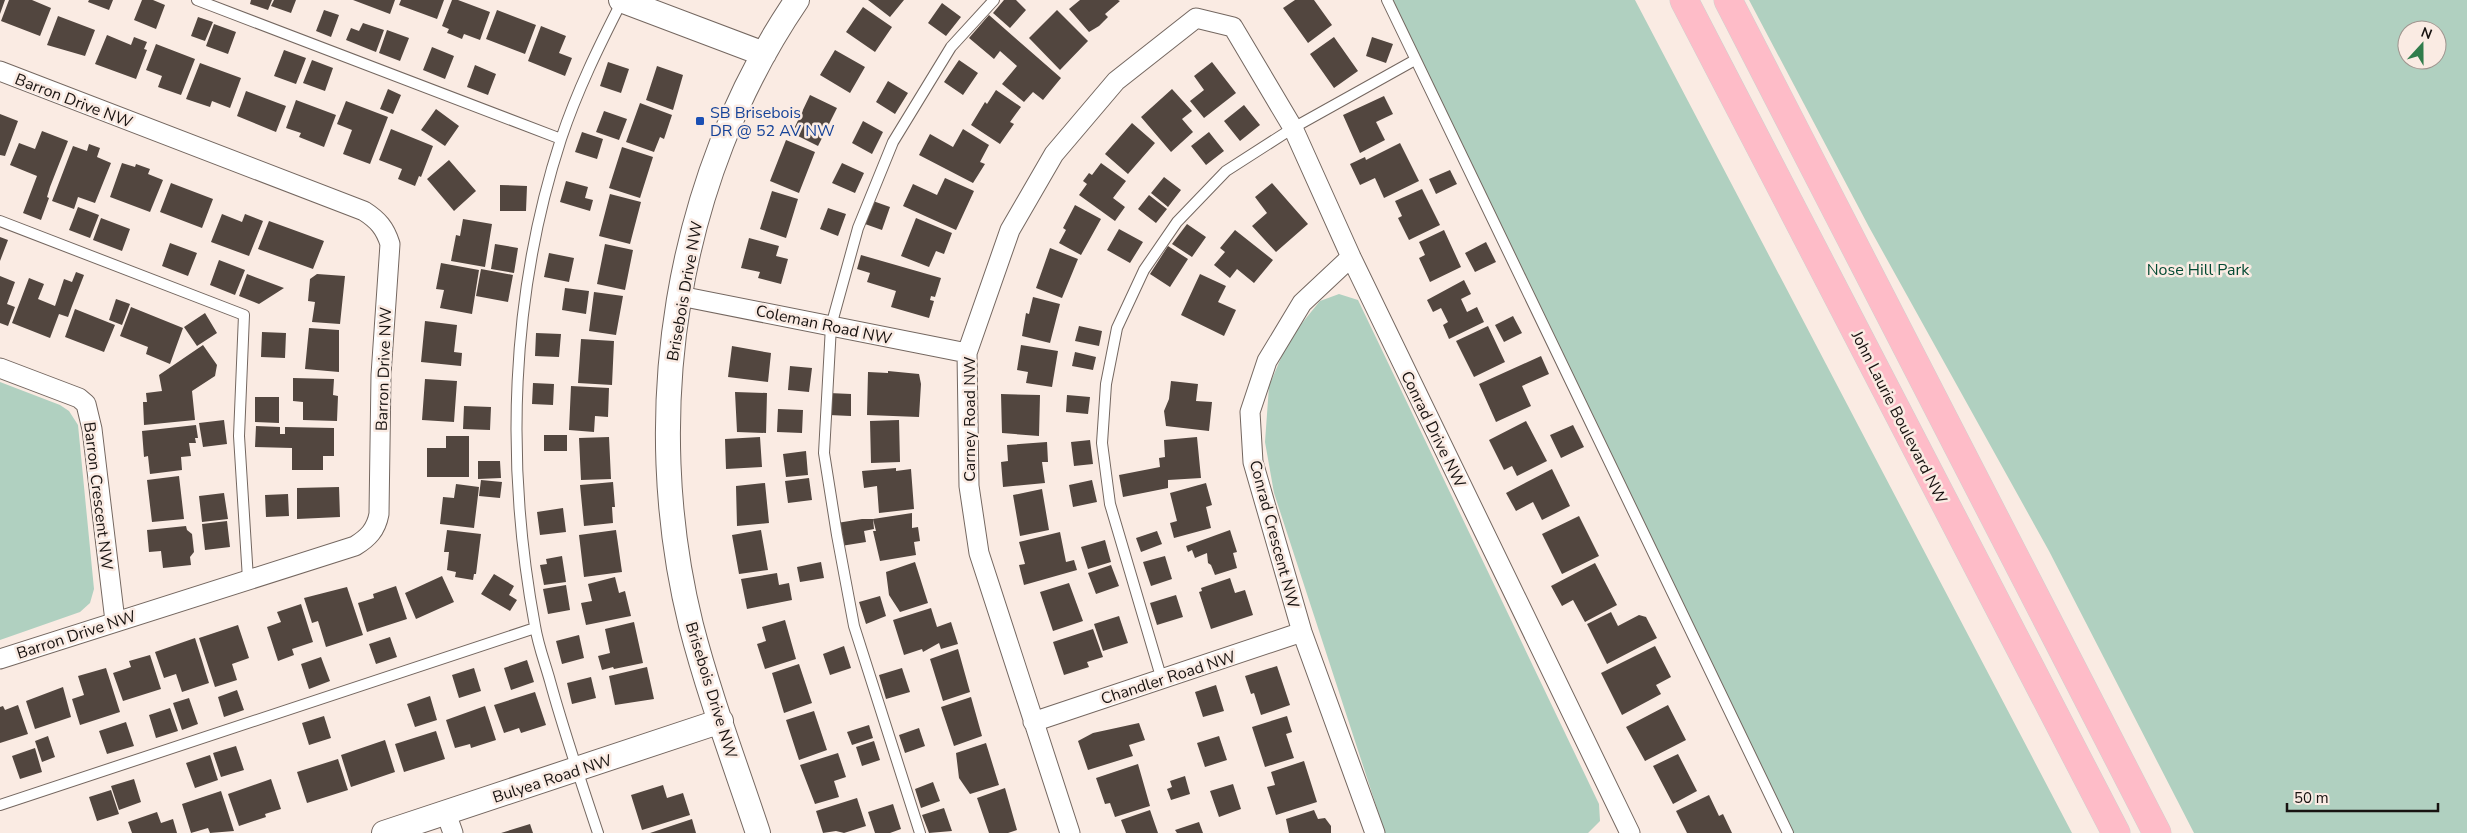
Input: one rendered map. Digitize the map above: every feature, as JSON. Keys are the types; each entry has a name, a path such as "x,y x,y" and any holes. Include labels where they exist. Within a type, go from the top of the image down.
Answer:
{"main road":[{"name":"John Laurie Boulevard NW","path":"1684,0 2116,833"},
{"path":"1728,0 2157,833"}],"street":[{"path":"622,0 764,54"},
{"name":"Brisebois Drive NW","path":"758,833 712,700 691,623 676,540 668,458 670,366 680,296 699,209 713,166 748,83 797,0"},
{"name":"Carney Road NW","path":"1070,833 979,553 969,486 967,353 1010,230 1054,154 1116,81 1196,18 1233,27"},
{"name":"Conrad Drive NW","path":"1233,27 1293,128 1352,257 1626,832"},
{"name":"Barron Drive NW","path":"0,71 364,211 376,218 386,230 390,244 381,375 380,496 376,527 366,539 355,546 0,659"},
{"name":"Conrad Crescent NW","path":"1352,257 1302,303 1267,361 1250,412 1253,462 1302,632 1375,833"},
{"name":"Coleman Road NW","path":"680,296 967,353"},
{"name":"Barron Crescent NW","path":"0,368 73,396 86,404 92,430 115,621"},
{"name":"Chandler Road NW","path":"1033,722 1302,632"},
{"name":"Bulyea Road NW","path":"384,833 450,823 578,769 720,721"}],"lane":[{"path":"197,0 562,139"},
{"path":"598,833 535,628 522,538 516,453 517,368 525,291 542,210 562,139 586,76 622,0"},
{"path":"920,833 854,626 837,535 824,453 831,326 858,228 892,142 951,47 994,0"},
{"path":"1386,0 1788,833"},
{"path":"1162,680 1110,504 1102,443 1106,384 1117,328 1144,270 1177,222 1226,171 1293,128 1415,60"},
{"path":"0,221 244,315 239,436 248,579"},
{"path":"0,805 535,628"}],"green space":[{"path":"1391,0 1635,0 2072,833 1793,833"},
{"name":"Nose Hill Park","path":"1749,0 2467,0 2467,833 2194,833 2049,551 1869,227"},
{"path":"1339,294 1358,300 1599,804 1600,821 1588,833 1385,833 1274,493 1265,442 1269,386 1289,339 1320,301"},
{"path":"0,382 60,405 69,411 78,425 94,589 90,603 80,612 0,640"}],"building":[{"path":"0,0 5,0 0,14"},
{"path":"9,0 32,0 51,8 40,36 1,21"},
{"path":"89,0 113,0 109,10 88,2"},
{"path":"142,0 153,0 165,5 156,29 134,20"},
{"path":"251,0 272,0 268,10 250,4"},
{"path":"274,0 296,0 291,13 271,6"},
{"path":"353,0 395,0 390,14"},
{"path":"401,0 444,0 437,19 399,5"},
{"path":"452,0 458,0 490,12 480,40 464,34 462,39 447,33 449,29 442,26"},
{"path":"868,0 904,0 890,17"},
{"path":"1004,0 1016,0 1026,10 1010,28 993,13"},
{"path":"1080,0 1120,1 1105,14 1108,17 1099,26 1089,32 1069,9"},
{"path":"1295,0 1314,0 1332,25 1308,43 1283,8"},
{"path":"942,3 961,17 946,36 928,23"},
{"path":"863,7 892,27 875,52 846,32"},
{"path":"324,10 339,15 331,37 316,31"},
{"path":"497,10 536,25 525,54 486,39"},
{"path":"1057,10 1088,41 1060,70 1029,38"},
{"path":"989,15 1061,78 1043,100 1033,92 1024,102 1002,84 1017,66 1000,51 994,59 969,38"},
{"path":"58,16 95,30 85,56 47,45"},
{"path":"198,17 213,22 205,41 191,36"},
{"path":"363,23 384,30 376,52 346,40 351,28 359,31"},
{"path":"214,24 236,32 228,54 206,46"},
{"path":"541,26 566,36 559,53 572,58 565,76 528,61"},
{"path":"387,30 409,38 400,61 379,53"},
{"path":"107,35 131,45 134,37 147,42 144,49 147,50 136,79 95,64"},
{"path":"1334,37 1358,71 1334,88 1310,54"},
{"path":"1372,37 1393,44 1386,63 1366,56"},
{"path":"156,44 195,59 181,95 158,87 162,76 146,70"},
{"path":"432,47 454,56 445,79 423,70"},
{"path":"284,50 306,58 296,84 274,76"},
{"path":"835,50 865,67 850,93 820,75"},
{"path":"312,60 333,68 325,91 303,83"},
{"path":"959,60 978,73 963,95 944,82"},
{"path":"608,62 629,69 621,93 600,86"},
{"path":"1212,62 1236,93 1204,118 1190,101 1204,90 1194,76"},
{"path":"200,63 241,78 230,108 212,101 210,107 186,99"},
{"path":"475,65 496,74 488,95 467,87"},
{"path":"657,66 683,75 673,110 646,100"},
{"path":"888,81 908,93 895,114 876,102"},
{"path":"388,89 401,95 393,114 380,109"},
{"path":"1172,89 1192,111 1182,119 1193,132 1171,152 1141,117"},
{"path":"996,90 1021,107 1010,122 1014,124 1000,144 971,125 985,102 987,104"},
{"path":"246,91 286,106 276,132 237,116"},
{"path":"810,95 837,108 818,146 792,133"},
{"path":"1384,96 1393,114 1376,122 1385,140 1360,153 1343,115"},
{"path":"296,100 336,115 324,147 299,137 301,133 286,128"},
{"path":"346,101 388,117 370,164 343,154 352,130 337,124"},
{"path":"640,103 672,115 664,139 660,137 654,152 626,142"},
{"path":"1244,105 1260,125 1240,141 1224,121"},
{"path":"436,109 459,126 445,146 421,130"},
{"path":"604,111 627,119 619,140 596,132"},
{"path":"0,114 18,121 5,156 0,155"},
{"path":"863,121 883,132 872,154 852,143"},
{"path":"1132,123 1155,143 1128,174 1105,154"},
{"path":"391,129 433,146 421,177 419,176 415,186 398,179 402,169 379,160"},
{"path":"963,129 989,145 980,162 985,164 973,183 919,155 930,134 953,147"},
{"path":"42,131 68,141 50,187 47,197 49,198 41,220 23,213 37,176 10,165 19,143 35,149"},
{"path":"582,132 603,139 597,159 575,152"},
{"path":"1209,132 1224,151 1206,165 1191,146"},
{"path":"786,140 815,152 799,193 770,181"},
{"path":"1400,143 1419,181 1384,198 1375,178 1360,185 1350,164 1365,157 1366,160"},
{"path":"89,144 100,148 97,157 111,163 95,203 78,197 74,209 52,201 73,146 87,151"},
{"path":"622,147 653,157 640,198 609,188"},
{"path":"449,160 476,191 454,211 427,179"},
{"path":"122,163 135,167 136,164 150,169 148,174 163,180 150,212 110,197"},
{"path":"842,163 864,173 855,193 832,183"},
{"path":"1101,163 1126,181 1113,198 1125,207 1115,221 1079,195 1087,184 1083,181 1089,173 1092,175"},
{"path":"1450,170 1457,184 1436,194 1429,179"},
{"path":"1164,177 1181,190 1168,207 1151,193"},
{"path":"945,178 974,191 956,230 903,206 913,184 937,195"},
{"path":"566,181 588,187 585,198 593,200 590,211 560,202"},
{"path":"171,183 213,199 202,228 160,212"},
{"path":"1272,183 1308,224 1276,252 1252,226 1267,213 1255,197"},
{"path":"500,185 527,186 526,211 500,211"},
{"path":"1422,189 1440,225 1409,240 1398,218 1402,216 1395,201"},
{"path":"772,191 798,199 786,238 760,229"},
{"path":"610,194 641,202 630,244 599,236"},
{"path":"1149,195 1167,209 1156,223 1138,209"},
{"path":"873,201 890,207 882,230 865,224"},
{"path":"1075,205 1101,219 1081,255 1059,243 1066,230 1063,228"},
{"path":"78,207 99,215 90,238 69,230"},
{"path":"828,208 846,214 838,236 820,229"},
{"path":"222,214 242,222 245,214 263,221 249,256 211,242"},
{"path":"101,218 130,229 122,251 93,240"},
{"path":"916,218 952,233 944,254 936,251 929,267 901,256"},
{"path":"463,219 492,224 485,267 451,261 456,235 460,236"},
{"path":"269,221 324,241 313,269 258,249"},
{"path":"1187,224 1206,237 1192,257 1172,244"},
{"path":"1119,229 1143,242 1130,263 1107,250"},
{"path":"1235,230 1273,260 1254,283 1237,269 1230,278 1214,265 1225,252 1220,248"},
{"path":"1444,230 1461,267 1430,282 1419,258 1425,255 1419,242"},
{"path":"0,237 8,240 0,261"},
{"path":"749,238 779,246 776,256 788,259 781,284 758,278 760,272 741,268"},
{"path":"1486,242 1496,262 1475,272 1465,253"},
{"path":"170,243 197,253 188,276 162,266"},
{"path":"495,244 518,248 514,273 491,269"},
{"path":"605,244 633,250 625,290 597,284"},
{"path":"1168,246 1188,259 1170,287 1150,274"},
{"path":"1050,248 1078,259 1062,298 1036,288"},
{"path":"549,253 574,258 569,282 544,277"},
{"path":"861,255 941,278 935,297 931,296 930,300 934,301 929,318 891,307 896,291 867,282 870,273 857,269"},
{"path":"219,260 245,270 235,295 210,285"},
{"path":"441,263 479,270 472,314 440,308 444,290 436,289"},
{"path":"481,269 513,275 508,302 476,296"},
{"path":"76,272 84,275 68,317 59,314 50,338 12,323 29,278 44,284 38,299 55,306 64,279 72,282"},
{"path":"247,274 284,288 259,304 239,296"},
{"path":"317,274 345,276 340,324 312,322 315,302 308,301 310,279"},
{"path":"1200,274 1226,286 1218,302 1236,310 1224,336 1181,315"},
{"path":"0,276 15,282 7,304 15,307 8,326 0,323"},
{"path":"1464,280 1471,294 1461,299 1467,312 1477,307 1484,322 1449,339 1443,325 1448,322 1441,308 1433,312 1427,300"},
{"path":"565,288 589,291 586,314 562,310"},
{"path":"594,292 623,296 616,335 589,331"},
{"path":"1033,297 1060,304 1050,343 1022,336 1026,313 1029,314"},
{"path":"116,299 130,304 122,325 109,320"},
{"path":"131,307 183,328 170,364 146,354 148,347 120,336"},
{"path":"75,309 115,325 104,352 65,337"},
{"path":"205,313 217,333 197,346 184,327"},
{"path":"1513,316 1522,333 1504,342 1495,325"},
{"path":"425,321 457,325 454,352 462,353 461,366 421,362"},
{"path":"1079,326 1102,331 1099,346 1075,341"},
{"path":"1488,326 1505,362 1474,377 1456,341"},
{"path":"309,328 339,330 339,372 305,369"},
{"path":"262,332 286,333 285,358 261,357"},
{"path":"536,333 561,334 559,357 535,356"},
{"path":"581,339 614,341 612,385 578,383"},
{"path":"203,345 217,365 215,376 192,391 195,420 144,425 143,402 147,402 146,393 162,391 159,375"},
{"path":"1021,345 1058,351 1052,387 1026,383 1028,372 1017,370"},
{"path":"732,346 771,353 768,382 728,377"},
{"path":"1075,352 1096,357 1093,370 1072,366"},
{"path":"1541,356 1549,374 1522,386 1531,406 1496,422 1479,384"},
{"path":"790,366 812,368 809,392 788,390"},
{"path":"888,371 919,374 921,384 919,417 867,415 868,372 888,373"},
{"path":"293,378 334,379 333,395 338,396 337,421 303,420 303,402 293,401"},
{"path":"425,379 457,381 454,422 422,420"},
{"path":"1171,381 1198,384 1196,401 1212,402 1209,431 1166,426 1164,411 1169,399"},
{"path":"533,383 554,384 553,405 532,404"},
{"path":"571,386 609,388 608,417 595,416 594,432 569,430"},
{"path":"735,392 767,393 766,433 737,432"},
{"path":"829,393 851,394 851,416 829,415"},
{"path":"1001,394 1040,395 1039,436 1002,433"},
{"path":"1067,395 1090,397 1088,414 1066,412"},
{"path":"255,397 279,397 279,423 255,422"},
{"path":"464,406 491,407 490,430 463,429"},
{"path":"778,409 803,410 802,433 777,432"},
{"path":"224,420 227,444 203,447 199,423"},
{"path":"899,420 900,462 871,463 870,421"},
{"path":"1526,421 1547,461 1517,476 1512,466 1504,470 1489,440"},
{"path":"196,425 198,438 195,438 196,443 189,443 191,456 181,457 182,470 150,474 148,456 144,457 142,431"},
{"path":"1573,425 1584,447 1561,458 1550,435"},
{"path":"256,426 280,427 280,434 285,434 285,427 334,428 334,456 323,456 323,470 292,470 292,448 255,447"},
{"path":"544,435 567,435 567,451 544,451"},
{"path":"446,436 469,436 469,477 427,477 427,448 446,448"},
{"path":"609,437 611,479 581,480 579,438"},
{"path":"760,437 762,467 726,469 725,439"},
{"path":"1197,437 1201,478 1168,480 1168,488 1123,497 1119,475 1160,467 1159,458 1165,457 1164,440"},
{"path":"1090,440 1093,464 1074,466 1071,442"},
{"path":"1047,442 1048,462 1042,462 1045,483 1003,487 1001,462 1008,461 1007,445"},
{"path":"806,451 808,475 786,477 783,454"},
{"path":"478,461 500,461 501,478 478,479"},
{"path":"896,468 896,471 911,469 914,509 879,513 877,486 864,488 862,471"},
{"path":"1552,469 1570,506 1542,520 1533,502 1516,511 1506,493"},
{"path":"179,476 184,519 152,522 147,480"},
{"path":"809,478 812,500 788,503 785,481"},
{"path":"481,480 502,482 500,498 479,496"},
{"path":"1092,480 1097,502 1073,507 1069,485"},
{"path":"613,482 615,507 612,507 613,523 584,526 580,485"},
{"path":"765,483 769,523 737,526 736,486"},
{"path":"1206,483 1212,505 1206,507 1211,528 1174,538 1170,523 1177,521 1170,493"},
{"path":"456,484 479,487 474,528 440,524 443,497 454,498"},
{"path":"339,487 340,517 297,519 297,488"},
{"path":"1042,489 1049,530 1020,536 1013,495"},
{"path":"224,493 228,519 202,522 199,496"},
{"path":"288,494 289,516 266,517 265,495"},
{"path":"563,508 566,532 540,535 537,512"},
{"path":"912,513 912,528 918,527 920,541 914,542 916,555 880,561 873,531 876,531 873,519"},
{"path":"1579,516 1599,556 1562,574 1542,534"},
{"path":"873,519 874,529 864,531 866,542 841,546 837,523"},
{"path":"227,521 230,547 205,550 202,524"},
{"path":"186,526 187,530 192,534 194,552 190,557 191,565 163,568 161,551 149,552 147,530"},
{"path":"447,530 481,534 476,574 474,574 473,580 455,577 456,572 447,570 449,552 444,552"},
{"path":"616,530 622,572 584,577 579,535"},
{"path":"761,530 768,570 739,574 732,535"},
{"path":"1230,530 1237,552 1233,553 1237,568 1215,575 1211,565 1208,563 1207,553 1195,558 1192,550 1188,552 1186,546"},
{"path":"1157,531 1162,544 1141,552 1136,538"},
{"path":"1060,532 1066,562 1074,560 1077,570 1024,585 1019,565 1025,564 1019,542"},
{"path":"1105,540 1111,562 1088,569 1081,547"},
{"path":"562,556 566,582 544,585 540,565 547,564 546,559"},
{"path":"1165,556 1172,579 1151,586 1143,562"},
{"path":"821,562 824,578 800,582 797,567"},
{"path":"915,562 928,603 900,612 889,595 886,572"},
{"path":"1595,563 1617,605 1585,622 1573,600 1562,606 1551,586"},
{"path":"1111,565 1119,586 1096,594 1088,573"},
{"path":"777,573 779,585 789,583 792,600 747,609 741,579"},
{"path":"494,574 514,586 509,595 517,600 510,611 481,594"},
{"path":"442,576 454,602 416,619 405,593"},
{"path":"615,577 619,593 625,591 631,616 586,625 581,603 592,601 588,584"},
{"path":"1230,578 1235,593 1245,590 1253,615 1211,629 1199,592 1202,591 1201,588"},
{"path":"1069,583 1083,621 1053,631 1040,592"},
{"path":"566,585 570,610 548,614 543,589"},
{"path":"396,586 407,619 367,632 358,603 374,598 373,594"},
{"path":"347,587 363,635 326,647 318,621 312,623 304,598"},
{"path":"1176,595 1183,617 1157,625 1150,603"},
{"path":"880,596 886,616 866,624 859,602"},
{"path":"301,604 313,642 292,649 294,655 278,661 267,627 281,622 277,612"},
{"path":"931,608 937,627 951,622 958,644 941,649 939,643 923,652 922,649 904,655 893,620"},
{"path":"1611,612 1618,626 1639,615 1646,617 1657,638 1607,664 1587,624"},
{"path":"1119,616 1128,643 1103,651 1094,624"},
{"path":"785,620 796,659 765,669 757,644 766,641 762,627"},
{"path":"634,622 643,663 602,670 598,656 610,653 605,629"},
{"path":"238,625 249,658 232,664 237,680 215,687 199,638"},
{"path":"1093,629 1103,657 1087,662 1089,667 1064,675 1053,642"},
{"path":"579,635 584,658 562,664 556,641"},
{"path":"390,637 397,657 376,664 369,644"},
{"path":"195,638 209,683 182,692 176,674 164,678 155,652"},
{"path":"844,646 851,668 830,675 823,654"},
{"path":"1655,646 1671,677 1656,685 1661,694 1622,715 1601,673"},
{"path":"958,649 970,692 943,701 930,659"},
{"path":"150,655 161,689 123,701 113,673 131,667 129,661"},
{"path":"321,657 330,681 309,689 301,664"},
{"path":"527,660 534,682 511,690 504,668"},
{"path":"799,664 812,703 784,713 772,673"},
{"path":"1277,666 1290,705 1261,715 1254,693 1251,694 1245,676"},
{"path":"647,667 654,699 615,705 609,676"},
{"path":"106,668 120,712 80,725 72,699 84,695 78,676"},
{"path":"474,668 481,691 459,698 452,675"},
{"path":"902,668 910,692 886,699 879,675"},
{"path":"591,677 596,698 572,704 567,683"},
{"path":"1216,685 1224,711 1203,717 1195,692"},
{"path":"63,687 71,717 35,729 26,701"},
{"path":"237,690 244,710 224,717 218,697"},
{"path":"535,692 546,725 521,733 519,728 504,733 494,705"},
{"path":"430,696 437,720 415,727 407,704"},
{"path":"971,697 982,736 954,746 941,707"},
{"path":"189,698 198,724 182,730 173,703"},
{"path":"18,705 28,734 0,743 0,707 3,706 5,710"},
{"path":"1668,705 1686,740 1645,761 1626,727"},
{"path":"485,706 496,740 471,748 470,744 455,748 446,720"},
{"path":"170,708 178,731 156,738 149,715"},
{"path":"814,711 827,750 799,760 786,720"},
{"path":"324,716 331,738 309,745 302,723"},
{"path":"1287,716 1292,732 1286,734 1294,758 1265,767 1252,727"},
{"path":"126,722 134,746 107,754 99,731"},
{"path":"1139,723 1145,740 1129,745 1133,756 1088,770 1078,741 1093,733"},
{"path":"869,725 873,738 852,745 847,732"},
{"path":"919,728 925,746 905,753 899,735"},
{"path":"436,731 445,759 404,772 395,744"},
{"path":"48,736 55,757 42,762 35,741"},
{"path":"1219,736 1227,760 1205,767 1197,743"},
{"path":"385,740 395,772 351,787 341,755"},
{"path":"874,741 880,760 862,766 856,747"},
{"path":"986,743 999,785 970,794 959,778 956,753"},
{"path":"236,746 244,770 221,777 213,753"},
{"path":"35,748 42,772 20,779 12,756"},
{"path":"838,753 846,777 834,781 839,797 815,804 800,765"},
{"path":"1678,754 1697,791 1673,804 1653,766"},
{"path":"210,755 218,780 195,788 186,763"},
{"path":"338,759 348,790 307,803 297,772"},
{"path":"1304,761 1317,802 1276,815 1267,787 1275,785 1271,772"},
{"path":"1138,764 1150,806 1115,817 1110,803 1105,804 1096,778"},
{"path":"1185,776 1190,794 1171,800 1167,789 1172,787 1170,781"},
{"path":"134,779 141,802 119,810 111,786"},
{"path":"271,779 281,809 265,814 266,817 239,826 228,794"},
{"path":"933,782 940,801 921,808 915,789"},
{"path":"1233,784 1241,809 1219,817 1210,791"},
{"path":"663,785 667,798 683,793 690,815 642,830 631,795"},
{"path":"1005,788 1017,830 1008,833 989,833 977,798"},
{"path":"111,790 119,814 97,821 89,797"},
{"path":"221,791 234,831 210,833 208,828 191,833 182,804"},
{"path":"1709,795 1719,816 1723,814 1732,833 1687,833 1676,811"},
{"path":"857,798 866,826 844,833 836,831 823,833 816,811"},
{"path":"893,804 901,829 890,833 875,833 868,812"},
{"path":"944,808 952,831 929,833 922,815"},
{"path":"1150,810 1158,833 1126,833 1121,820"},
{"path":"1314,810 1318,819 1325,818 1331,826 1331,833 1289,833 1286,819"},
{"path":"157,812 161,823 173,819 177,833 132,833 128,822"},
{"path":"692,819 696,833 650,833"},
{"path":"1199,822 1203,833 1177,833 1175,830"},
{"path":"530,824 533,833 501,833"}],"place":[{"name":"SB Brisebois DR @ 52 AV NW","path":"700,121"}]}
